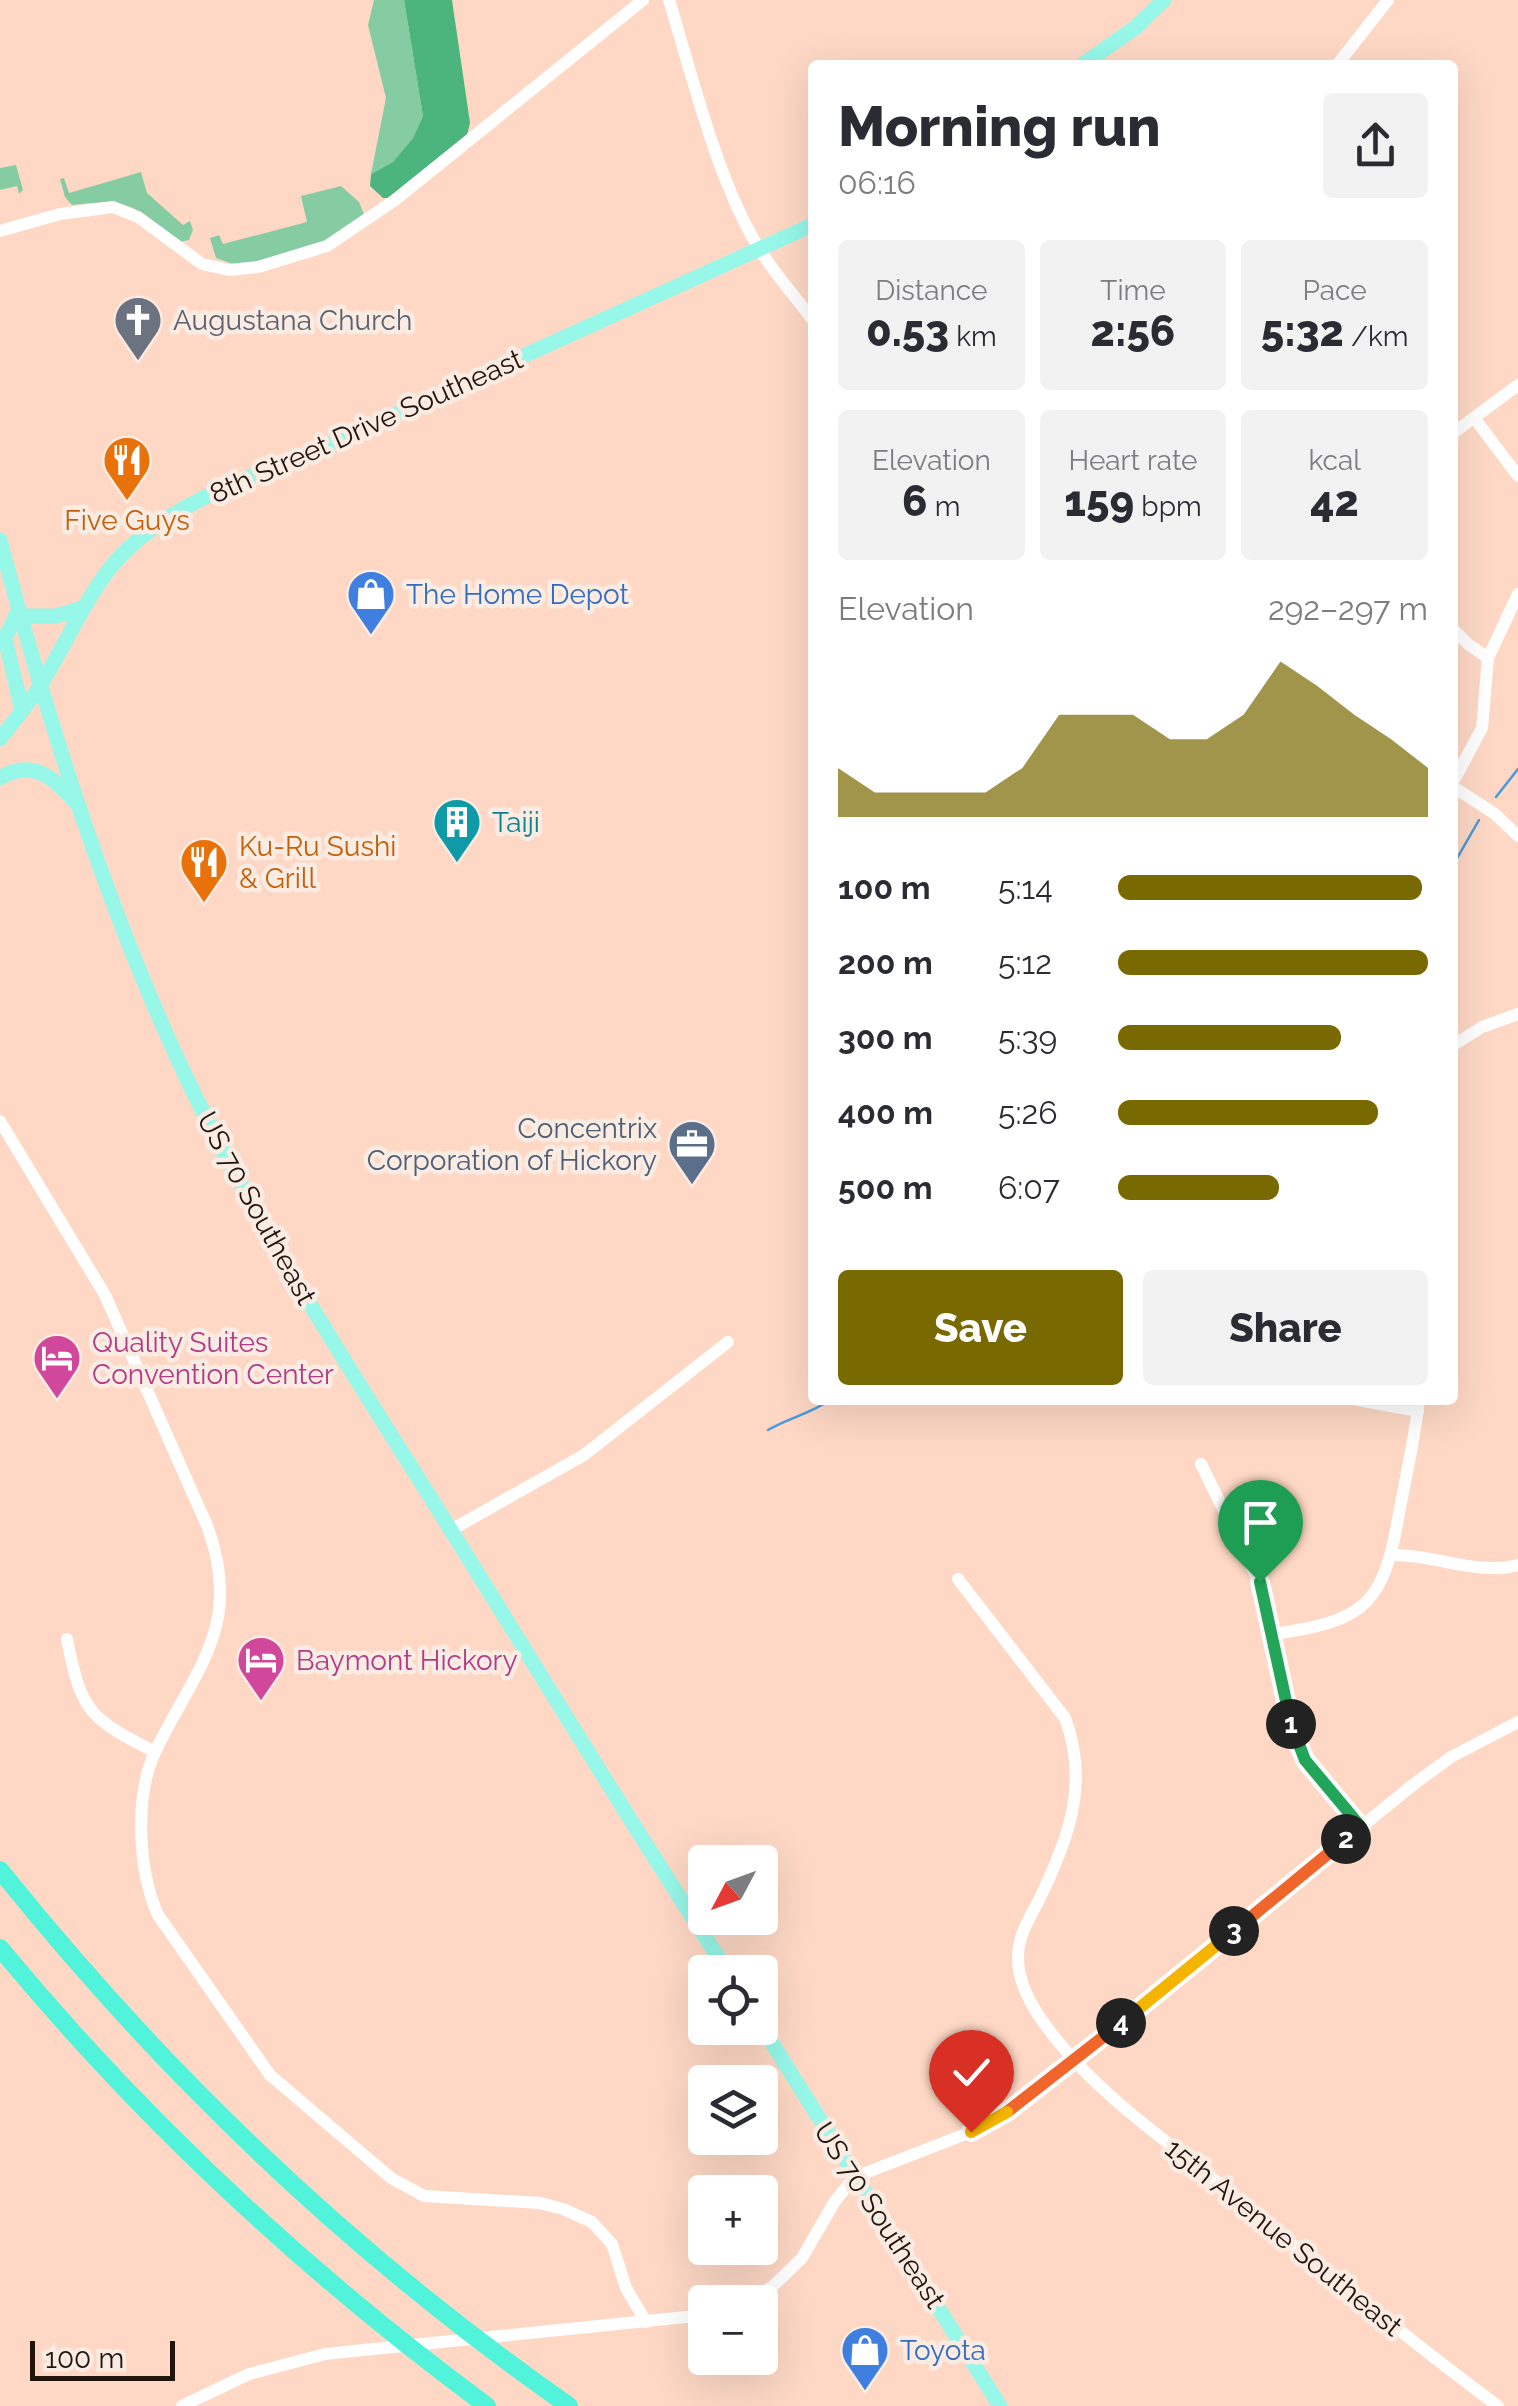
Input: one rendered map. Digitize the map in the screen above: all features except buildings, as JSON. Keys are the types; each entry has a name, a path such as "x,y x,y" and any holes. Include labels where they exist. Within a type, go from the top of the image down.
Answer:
{"highway":[{"path":"0,1860 44,1926"},
{"path":"0,1870 44,1926 174,2072 281,2176 425,2300 569,2406"},
{"path":"0,1948 152,2117"},
{"path":"0,1963 75,2048 294,2252 360,2309 487,2406"}],"main road":[{"path":"1089,60 1136,28 1164,0"},
{"name":"8th Street Drive Southeast","path":"0,739 40,685 108,570 140,539 204,499 808,227"},
{"name":"US 70 Southeast","path":"0,540 40,685 82,810 140,970 207,1118 303,1293 717,1955"},
{"path":"22,710 5,638 20,613 56,616 83,608"},
{"path":"0,778 19,768 49,775 82,810"},
{"name":"US 70 Southeast","path":"773,2045 1000,2406"}],"street":[{"path":"0,231 60,214 113,208 138,216 191,258 214,268 258,268 305,254 368,221 642,0"},
{"path":"669,0 725,177 758,248 808,314"},
{"path":"1341,60 1388,0"},
{"path":"1458,430 1518,385"},
{"path":"1476,419 1518,476"},
{"path":"1458,774 1482,728 1488,658 1518,594"},
{"path":"1458,634 1488,658"},
{"path":"1458,789 1495,814 1518,836"},
{"path":"1458,1042 1482,1027 1518,1014"},
{"path":"0,1121 105,1295 208,1528 217,1557 220,1604 213,1643 154,1752 140,1810 153,1904 162,1923 270,2076 391,2178 411,2190 440,2198 540,2203 592,2222 612,2244 626,2288 646,2322"},
{"path":"451,1530 604,1442 728,1342"},
{"path":"1272,1634 1319,1626 1358,1610 1378,1590 1392,1556 1419,1406"},
{"path":"1201,1464 1260,1582 1299,1748 1312,1770 1361,1827"},
{"path":"1392,1556 1423,1556 1487,1568 1518,1565"},
{"name":"15th Avenue Southeast","path":"958,1579 1065,1718 1075,1745 1076,1772 1068,1832 1021,1936 1018,1958 1032,2005 1075,2061 1347,2290 1498,2406"},
{"path":"66,1639 86,1706 108,1729 154,1752"},
{"path":"774,2285 802,2258 834,2201 855,2178 988,2123 1026,2099 1451,1757 1518,1722"},
{"path":"182,2406 249,2374 294,2360 357,2350 688,2317"}],"green space":[{"path":"374,0 404,0 423,116 413,138 393,162 371,174 386,98 368,25"},
{"path":"404,0 452,0 470,123 467,135 383,198 370,186 371,174 393,162 413,138 423,116"},
{"path":"16,165 23,190 19,194 17,186 0,190 0,168"},
{"path":"141,172 147,193 183,225 190,221 193,230 189,240 179,242 131,207 107,202 72,205 65,197 60,179 64,178 69,193"},
{"path":"341,186 359,202 364,214 333,239 241,267 216,258 210,238 219,235 223,244 307,222 301,196"}],"waterway":[{"path":"1496,797 1518,769"},
{"path":"1458,857 1479,820"},
{"path":"768,1430 822,1405"}],"place":[{"name":"Augustana Church","path":"138,362"},
{"name":"Five Guys","path":"127,502"},
{"name":"The Home Depot","path":"371,636"},
{"name":"Taiji","path":"457,864"},
{"name":"Ku-Ru Sushi & Grill","path":"204,904"},
{"name":"Concentrix Corporation of Hickory","path":"692,1186"},
{"name":"Quality Suites Convention Center","path":"57,1400"},
{"name":"Baymont Hickory","path":"261,1702"},
{"name":"Toyota","path":"865,2392"}],"route":[{"path":"971,2132 1046,2084 1361,1827 1312,1770 1294,1736 1260,1582"}]}
